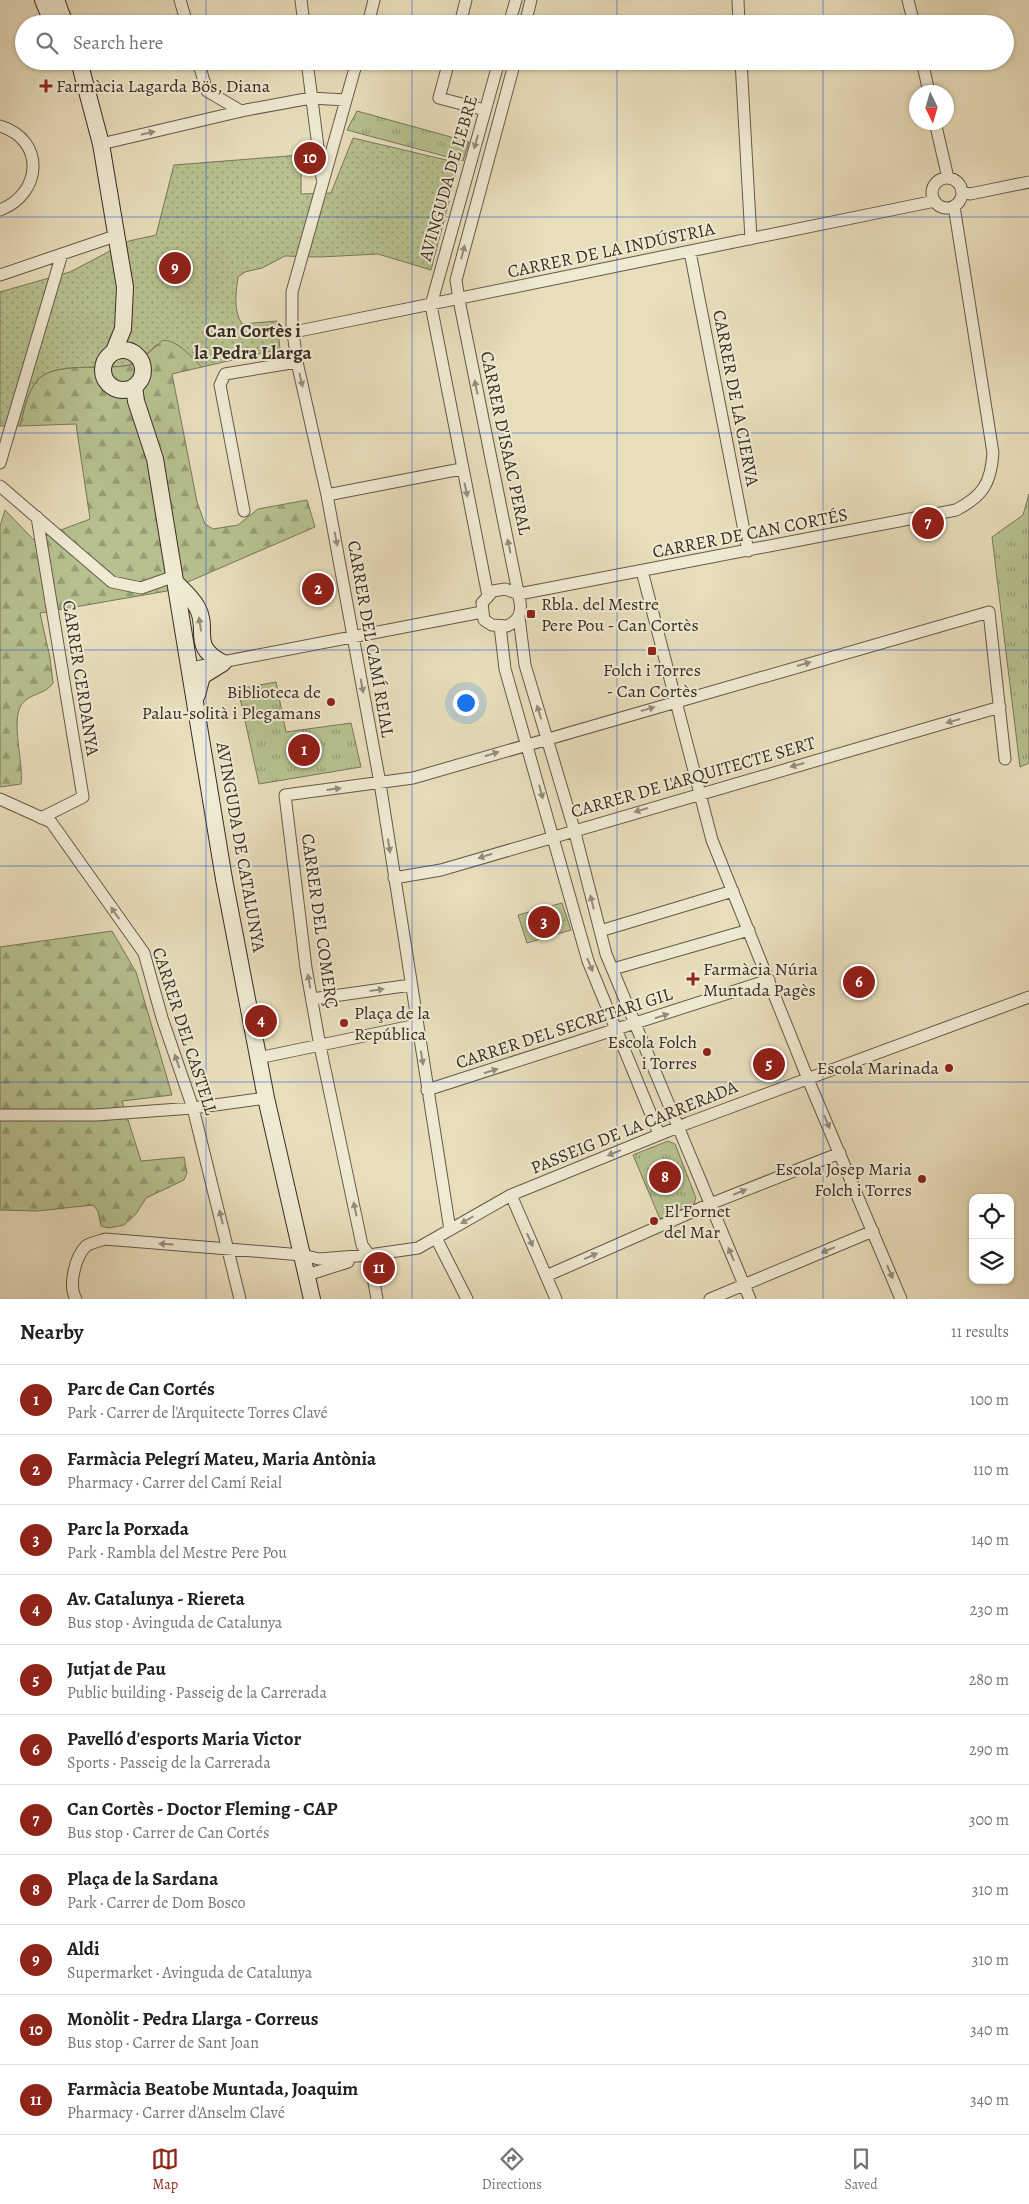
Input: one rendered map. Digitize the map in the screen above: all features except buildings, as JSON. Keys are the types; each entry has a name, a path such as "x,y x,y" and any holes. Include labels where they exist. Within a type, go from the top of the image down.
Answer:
{"street":[{"path":"43,0 49,15"},
{"path":"49,0 54,15"},
{"path":"56,0 62,15"},
{"path":"180,0 184,15"},
{"path":"301,0 303,15"},
{"path":"370,15 374,0"},
{"path":"462,15 466,0"},
{"path":"512,15 516,0"},
{"path":"527,15 531,0"},
{"path":"738,0 739,15"},
{"path":"908,0 912,15"},
{"path":"74,70 86,87"},
{"path":"81,70 101,144 118,235 125,287 121,336 122,351"},
{"path":"201,70 207,91 241,111"},
{"path":"308,70 323,182"},
{"name":"CARRER DEL CAMÍ REIAL","path":"354,70 292,292 294,332 297,362 327,495 380,784 450,1230"},
{"path":"447,70 439,98 485,110"},
{"name":"AVINGUDA DE L'EBRE","path":"431,305 496,70"},
{"name":"AVINGUDA DE L'EBRE","path":"459,300 456,280 512,70"},
{"path":"742,70 751,239"},
{"path":"924,70 927,85"},
{"path":"101,144 241,111 311,98 346,100"},
{"path":"0,126 13,131 23,140 31,154 33,169 31,183 23,197 0,210"},
{"path":"937,130 948,178"},
{"path":"948,178 958,183 962,192 959,202 954,206 942,207 934,201 933,188 938,181 948,178"},
{"path":"962,192 970,194 1029,182"},
{"name":"CARRER DE LA INDÚSTRIA","path":"294,332 459,300 934,201"},
{"name":"CARRER DE CAN CORTÉS","path":"519,594 956,510 970,503 982,491 992,473 993,453 954,206"},
{"path":"0,275 118,235"},
{"name":"CARRER DE LA CIERVA","path":"690,252 748,551"},
{"path":"0,463 62,254"},
{"name":"CARRER D'ISAAC PERAL","path":"459,300 519,594"},
{"path":"431,305 461,469 488,596"},
{"path":"122,351 138,356 142,363 143,372 140,381 130,393 112,387 106,381 103,373 103,364 122,351"},
{"path":"244,510 220,385 221,378 225,374 297,362"},
{"name":"AVINGUDA DE CATALUNYA","path":"130,393 155,459 191,668 224,879 266,1098 312,1299"},
{"path":"327,495 461,469"},
{"path":"0,486 112,582 141,588 176,579 197,607 204,650 211,657 222,663"},
{"name":"CARRER CERDANYA","path":"37,518 84,797 41,818"},
{"path":"642,571 712,840 808,1078 901,1299"},
{"path":"499,589 512,590 519,594 522,609 514,623 500,626 487,622 482,612 482,603 488,596 499,589"},
{"path":"191,668 482,612"},
{"path":"380,784 413,778 989,612 1005,758"},
{"path":"519,617 524,665 574,829 600,931 613,969 750,1299"},
{"path":"500,626 505,669 528,744 588,960 659,1134"},
{"path":"196,700 197,687 202,676 222,663"},
{"name":"CARRER DE L'ARQUITECTE SERT","path":"394,878 441,870 574,829 1000,707"},
{"name":"CARRER DEL COMERÇ","path":"377,1299 369,1255 362,1245 320,1046 312,1000 285,796 380,784"},
{"name":"CARRER DEL CASTELL","path":"0,799 50,822 144,953 162,1018 193,1108 240,1299"},
{"path":"600,931 733,891"},
{"path":"613,969 749,930"},
{"name":"CARRER DEL SECRETARI GIL","path":"427,1090 769,980"},
{"path":"312,1000 411,985"},
{"name":"PASSEIG DE LA CARRERADA","path":"307,1275 369,1255 418,1248 511,1195 659,1134 1029,997"},
{"path":"258,1058 417,1025"},
{"path":"0,1115 96,1115 193,1108 266,1098"},
{"path":"546,1276 710,1204 840,1152"},
{"path":"511,1195 556,1299"},
{"path":"710,1299 872,1231"},
{"path":"436,1238 467,1299"},
{"name":"PASSEIG DE LA CARRERADA","path":"76,1299 72,1293 76,1261 87,1246 105,1239 228,1248 310,1250 369,1255"}],"green space":[{"path":"357,111 469,142 463,161 347,130"},
{"path":"353,138 459,163 431,270 378,254 320,257 285,256 262,268 245,272 238,277 236,295 237,313 242,324 277,321 280,349 202,367 178,345 156,345 138,362 129,365 54,371 44,375 36,382 26,403 20,426 0,426 0,292 70,272 129,241 156,235 174,165 301,155 301,194 331,193"},
{"path":"163,340 179,346 202,367 172,374 197,502 205,524 213,529 238,525 258,509 307,500 315,527 167,591 40,613 50,658 53,683 46,690 25,700 22,704 17,720 21,784 0,787 0,526 5,510 34,540 90,519 76,424 20,426 28,397 36,382 44,375 66,369 129,365 138,362"},
{"path":"1029,494 1029,763 1020,767 992,537 1023,515"},
{"path":"276,682 286,732 351,723 361,767 259,784 238,689"},
{"path":"562,903 571,930 527,943 518,915"},
{"path":"112,931 136,972 172,1095 122,1101 141,1161 184,1157 187,1173 184,1180 146,1198 136,1214 124,1225 109,1228 101,1226 98,1211 93,1205 37,1211 0,1210 0,947"},
{"path":"668,1141 675,1144 696,1198 694,1204 660,1219 633,1155"}],"place":[{"name":"Farmàcia Lagarda Bös, Diana","path":"46,86"},
{"name":"Monòlit - Pedra Llarga - Correus","path":"310,158"},
{"name":"Aldi","path":"175,268"},
{"name":"Can Cortès - Doctor Fleming - CAP","path":"928,523"},
{"name":"Farmàcia Pelegrí Mateu, Maria Antònia","path":"318,589"},
{"name":"Rbla. del Mestre Pere Pou - Can Cortès","path":"531,614"},
{"name":"Folch i Torres - Can Cortès","path":"652,651"},
{"name":"Biblioteca de Palau-solità i Plegamans","path":"331,702"},
{"name":"Parc de Can Cortés","path":"304,750"},
{"name":"Parc la Porxada","path":"544,922"},
{"name":"Farmàcia Núria Muntada Pagès","path":"693,979"},
{"name":"Pavelló d'esports Maria Victor","path":"859,982"},
{"name":"Av. Catalunya - Riereta","path":"261,1021"},
{"name":"Plaça de la República","path":"344,1023"},
{"name":"Escola Folch i Torres","path":"707,1052"},
{"name":"Jutjat de Pau","path":"769,1064"},
{"name":"Escola Marinada","path":"949,1068"},
{"name":"Plaça de la Sardana","path":"665,1177"},
{"name":"Escola Josep Maria Folch i Torres","path":"922,1179"},
{"name":"El Fornet del Mar","path":"654,1221"},
{"name":"Farmàcia Beatobe Muntada, Joaquim","path":"379,1268"}],"district":[{"name":"Can Cortès i la Pedra Llarga","path":"253,341"}]}
